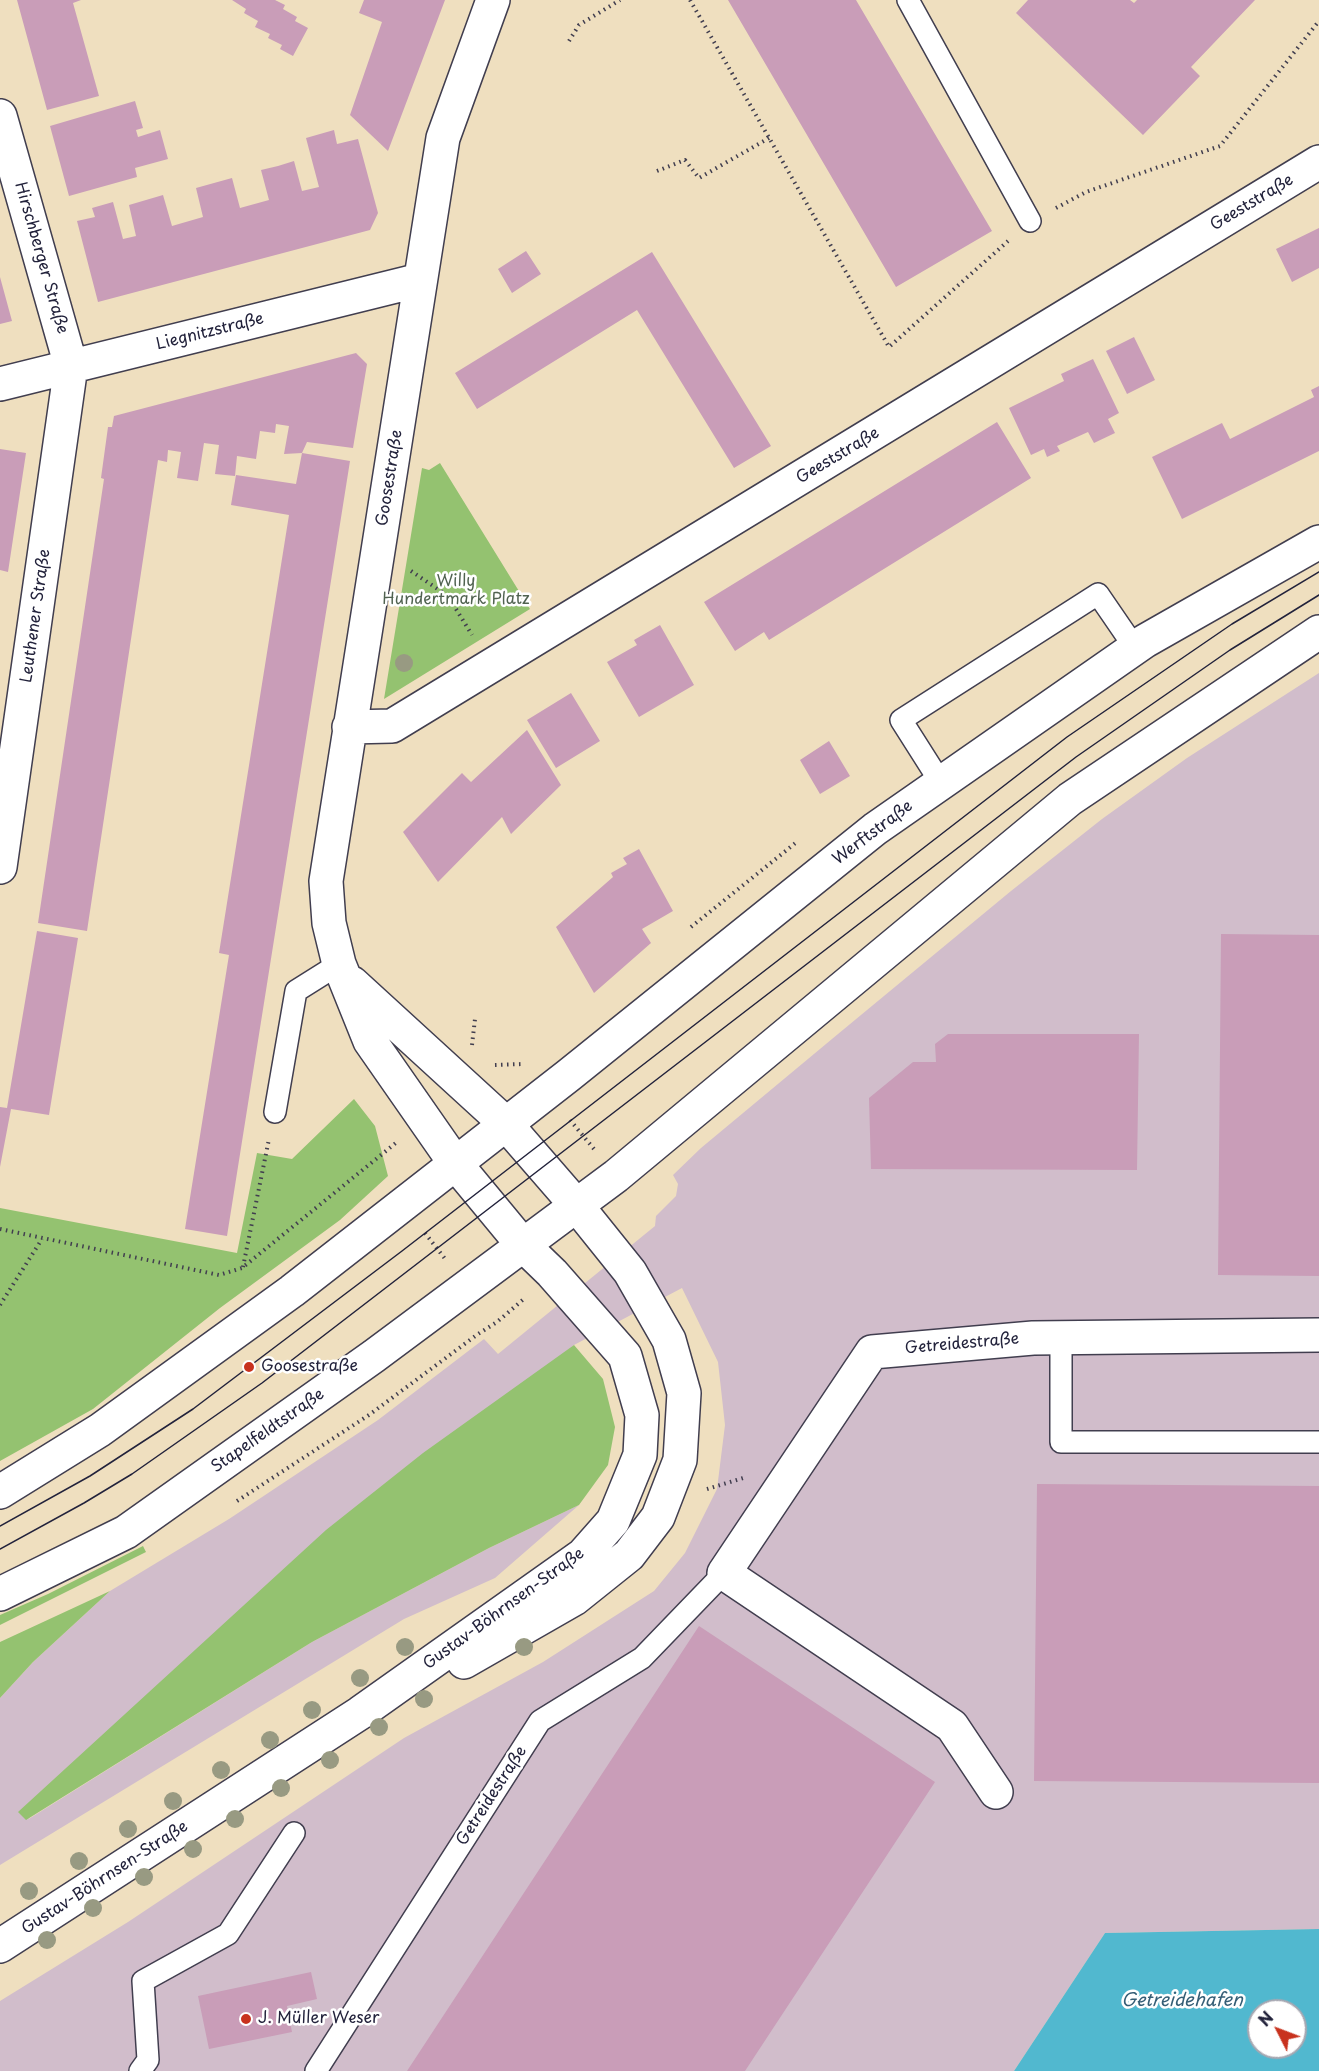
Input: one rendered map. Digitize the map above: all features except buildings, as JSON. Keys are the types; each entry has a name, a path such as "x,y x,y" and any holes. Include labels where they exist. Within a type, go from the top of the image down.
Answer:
{"street":[{"name":"Goosestraße","path":"455,1163 370,1041 342,969 329,923 326,880 443,138 494,0"},
{"name":"Hirschberger Straße","path":"0,116 71,366"},
{"name":"Geeststraße","path":"349,727 392,726 1319,162"},
{"name":"Liegnitzstraße","path":"0,384 420,280"},
{"name":"Leuthener Straße","path":"0,867 71,366"},
{"name":"Werftstraße","path":"455,1163 866,837 941,783 1135,648 1319,542"},
{"path":"522,1244 616,1176 1070,799 1319,632"},
{"path":"342,969 505,1123"},
{"name":"Gustav-Böhrnsen-Straße","path":"360,1713 455,1668 574,1599 629,1555 658,1517 680,1460 684,1393 669,1340 630,1272 577,1206 505,1123"},
{"path":"0,1492 100,1430 292,1291 455,1163"},
{"name":"Gustav-Böhrnsen-Straße","path":"0,1946 360,1713 582,1555 613,1521 640,1455 642,1415 625,1356 552,1273 522,1244 455,1163"},
{"name":"Stapelfeldtstraße","path":"0,1594 126,1532 374,1356 522,1244"},
{"name":"Getreidestraße","path":"724,1574 809,1443 872,1352 1060,1338 1319,1335"},
{"path":"724,1574 952,1726 996,1792"}],"lane":[{"path":"908,0 1030,221"},
{"path":"941,783 901,720 1098,594 1135,648"},
{"path":"275,1112 296,991 342,969"},
{"path":"1060,1338 1061,1442 1319,1442"},
{"name":"Getreidestraße","path":"315,2071 540,1721 642,1658 724,1574"},
{"path":"140,2071 148,2060 143,1981 228,1934 294,1833"}],"path":[{"path":"569,41 579,25 620,0"},
{"path":"657,171 685,160 699,178 769,138"},
{"path":"379,549 448,596 492,667"},
{"path":"547,1092 616,1176"},
{"path":"242,1268 275,1112"},
{"path":"0,1229 219,1275 242,1268 403,1138 412,1216 497,1322"},
{"path":"0,1305 42,1239"}],"shaded area":[{"path":"1319,673 1319,1929 1105,1933 1014,2071 0,2071 0,2001 128,1922 404,1738 543,1662 654,1591 685,1553 717,1489 725,1425 718,1362 682,1288 574,1345 27,1820 312,1642 489,1548 579,1505 495,1578 404,1619 0,1865 0,1698 33,1662 110,1591 229,1519 378,1420 484,1339 498,1354 655,1226 656,1216 676,1196 678,1184 673,1175 701,1148 838,1034 1102,819 1187,758"}],"green space":[{"name":"Willy Hundertmark Platz","path":"440,463 530,609 384,699 422,468 429,470"},
{"path":"354,1099 375,1126 388,1176 340,1220 220,1308 93,1409 0,1461 0,1208 237,1253 257,1153 292,1159"},
{"path":"574,1345 603,1379 615,1427 608,1465 579,1505 489,1548 312,1642 26,1820 18,1812 326,1530 423,1453"},
{"path":"143,1546 146,1552 0,1625 0,1615 48,1594"},
{"path":"110,1591 33,1662 0,1698 0,1642"}],"water":[{"name":"Getreidehafen","path":"1319,1929 1319,2071 1014,2071 1105,1933"}],"tram line":[{"path":"0,1526 90,1476 193,1409 402,1251 1067,737 1232,624 1319,572"},
{"path":"0,1549 132,1474 262,1383 1076,757 1230,650 1319,595"}],"place":[{"name":"Goosestraße","path":"249,1367"},
{"name":"J. Müller Weser","path":"246,2019"}]}
